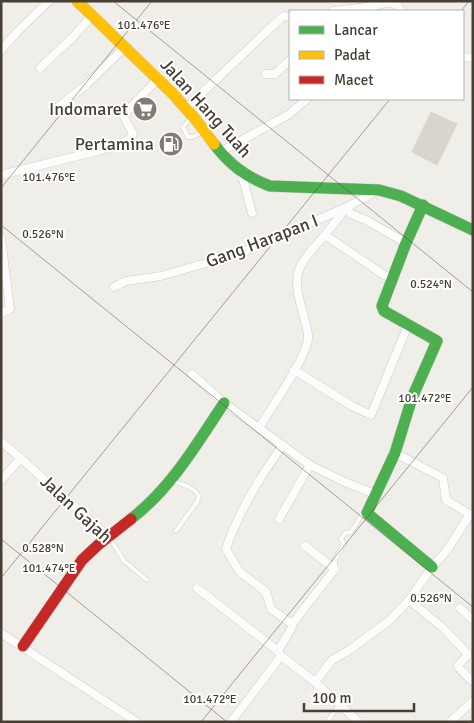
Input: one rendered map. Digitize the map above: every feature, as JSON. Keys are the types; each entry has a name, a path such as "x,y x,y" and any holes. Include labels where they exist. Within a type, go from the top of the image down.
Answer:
{"street":[{"path":"1,50 49,1"},
{"name":"Jalan Hang Tuah","path":"77,1 190,112 228,163 254,182 270,186 379,190 423,205 473,230"},
{"path":"342,10 390,2 398,6 400,10"},
{"path":"40,68 92,16"},
{"path":"190,112 281,18 284,16 289,17"},
{"path":"53,110 86,85 125,48"},
{"path":"266,74 275,74 289,61"},
{"path":"1,175 101,150 128,140 133,134 124,117 125,113 158,79"},
{"path":"220,152 288,115 306,100"},
{"path":"242,175 252,213"},
{"name":"Gang Harapan I","path":"114,287 126,281 161,276 241,253 347,207 379,190"},
{"path":"423,205 382,306 384,311 437,341 412,398 395,453 367,513 387,527 432,567"},
{"path":"259,428 294,370 307,343 309,334 296,282 298,270 305,258 347,207 351,214 366,220 406,243"},
{"path":"325,235 384,276 393,278"},
{"path":"1,238 10,308 1,313"},
{"path":"294,370 352,406 371,415 408,325"},
{"path":"192,374 224,403 310,465 375,494"},
{"path":"23,646 82,560 92,549 138,514 170,480 224,403"},
{"name":"Jalan Gajah","path":"1,441 109,537"},
{"path":"283,445 260,476 231,534 226,549 238,571 266,592 272,609 292,624"},
{"path":"315,682 332,660 348,651 390,620 409,600 471,515 446,500 443,478 395,453"},
{"path":"1,480 21,458"},
{"path":"279,518 310,465"},
{"path":"230,722 279,654 292,624 335,569 305,546"},
{"path":"197,588 315,682 359,722"},
{"path":"409,600 470,650 458,667 473,682"},
{"path":"460,608 473,620"},
{"path":"1,632 137,722"},
{"path":"450,722 473,701"}],"lane":[{"path":"190,112 183,127 184,132 188,137 204,132"},
{"path":"170,480 190,488 197,492 199,496 197,502 176,531"},
{"path":"335,569 335,559 344,544 341,539 345,533 352,532 361,516 367,513"},
{"name":"Jalan Gajah","path":"109,537 124,561 147,580"},
{"path":"327,722 340,704"}],"building":[{"path":"431,112 457,124 437,165 412,152"}],"traffic: fast":[{"path":"214,144 239,170 253,179 270,186 379,190 401,196 473,230"},
{"path":"423,205 382,306 384,311 437,341 412,398 395,453 367,513 432,567"},
{"path":"131,519 171,480 224,403"}],"traffic: slow":[{"path":"77,1 173,94 214,144"}],"traffic: jam":[{"path":"23,646 82,560 131,519"}],"place":[{"name":"Indomaret","path":"145,109"},
{"name":"Pertamina","path":"171,144"}]}
